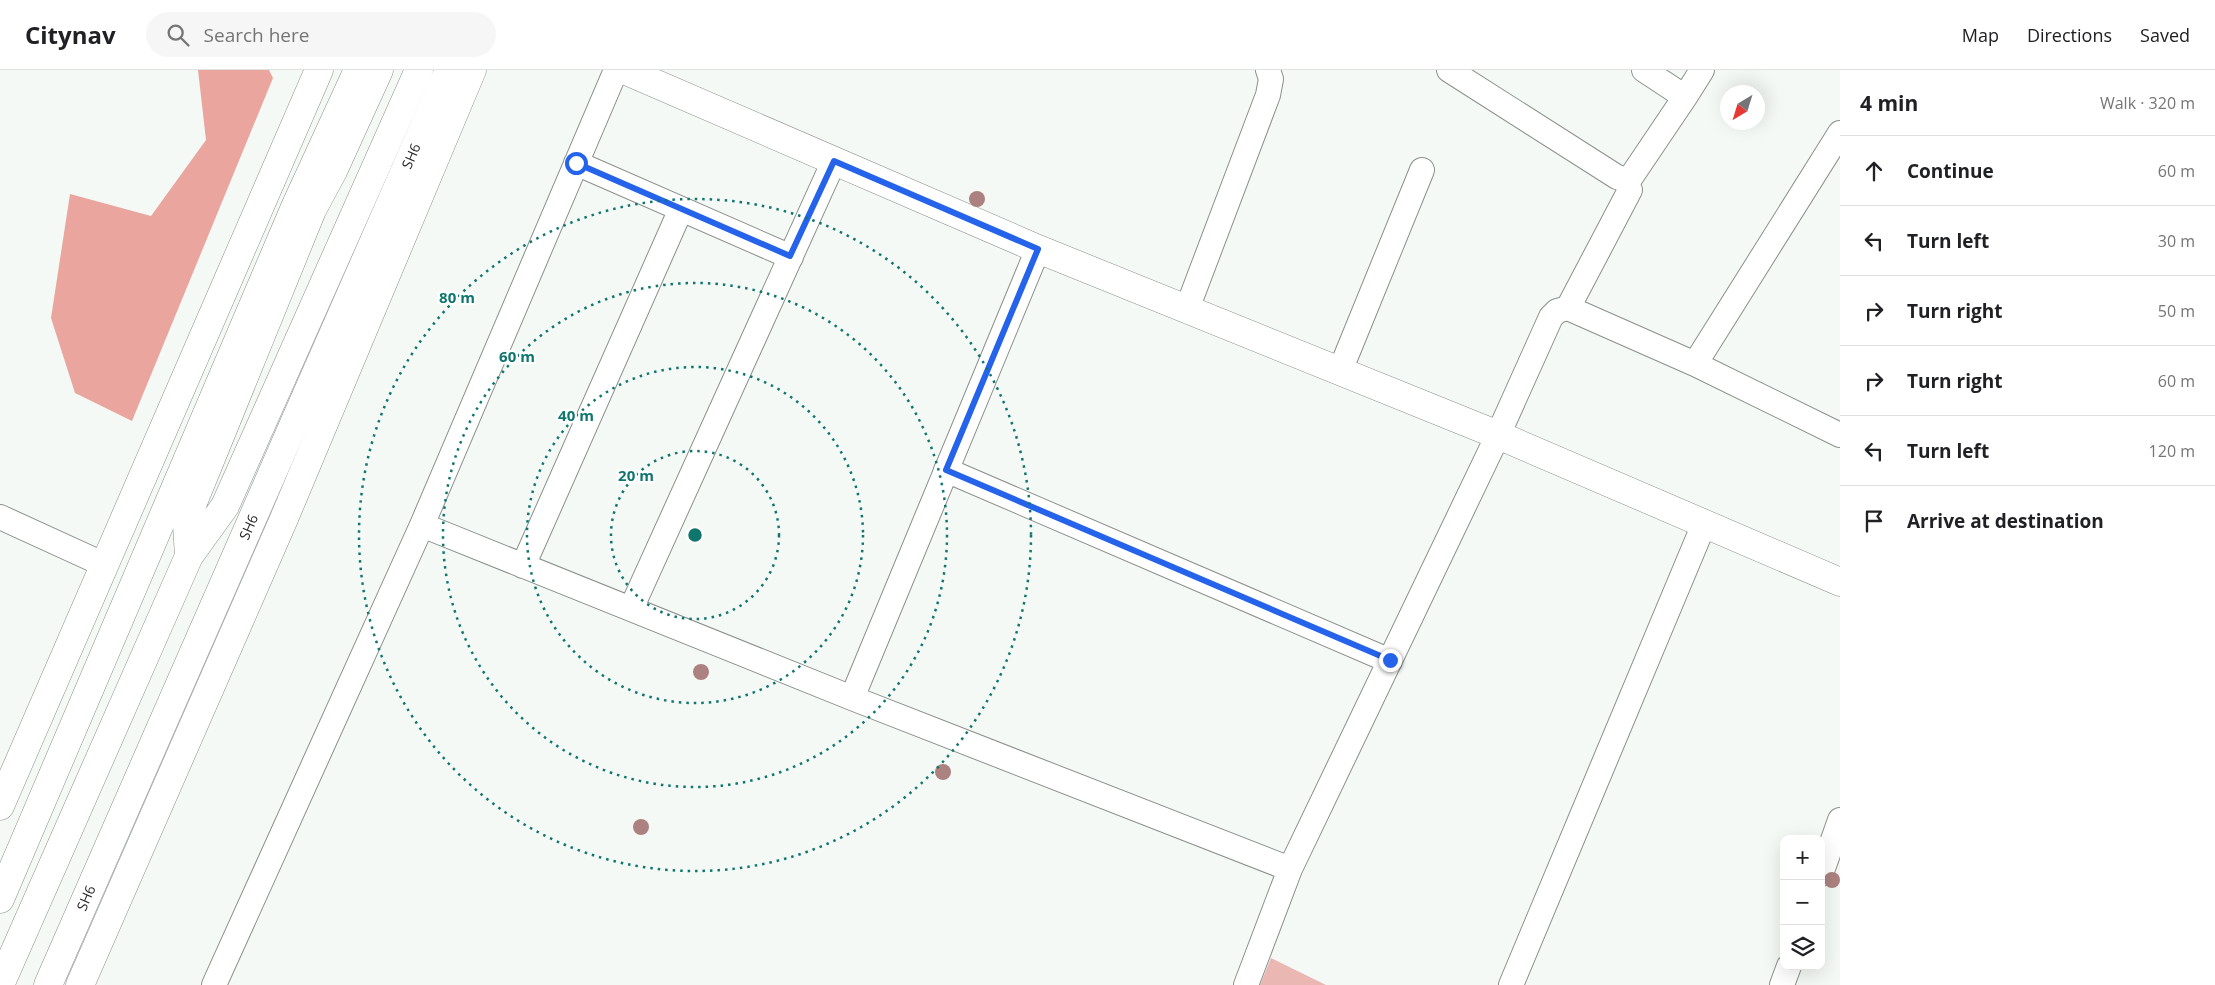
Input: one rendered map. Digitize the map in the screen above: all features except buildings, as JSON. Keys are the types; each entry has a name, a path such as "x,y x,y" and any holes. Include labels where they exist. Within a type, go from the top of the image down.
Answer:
{"main road":[{"path":"0,806 319,70"},
{"path":"0,899 296,205 358,70"},
{"path":"189,556 186,525 192,505 312,210 379,70"},
{"path":"0,985 189,556 225,506 419,70"},
{"name":"SH6","path":"51,984 449,70"},
{"path":"80,985 283,521 472,70"},
{"path":"624,70 1038,249 1498,435 1840,582"}],"street":[{"path":"214,985 422,525 576,163 624,70"},
{"path":"1187,309 1268,95 1271,79 1268,70"},
{"path":"1449,70 1617,178 1626,180 1631,177 1702,70"},
{"path":"1644,70 1685,97"},
{"path":"1695,364 1840,132"},
{"path":"631,609 834,161"},
{"path":"576,163 790,256"},
{"path":"1340,371 1422,170"},
{"path":"1568,308 1630,190"},
{"path":"524,566 681,209"},
{"path":"852,698 1038,249"},
{"path":"1246,985 1290,869 1498,435 1551,317 1557,310 1568,308 1695,364 1840,435"},
{"path":"946,470 1390,660"},
{"path":"0,517 105,565"},
{"path":"1511,985 1704,524"},
{"path":"422,525 852,698 1290,869"},
{"path":"1829,868 1840,820"},
{"path":"1782,985 1788,970"}],"shaded area":[{"path":"198,70 269,70 273,78 132,421 75,393 51,318 70,194 151,216 206,140"},
{"path":"1271,958 1326,985 1260,985"}],"route":[{"path":"576,163 790,256 834,161 1038,249 946,470 1390,660"}]}
